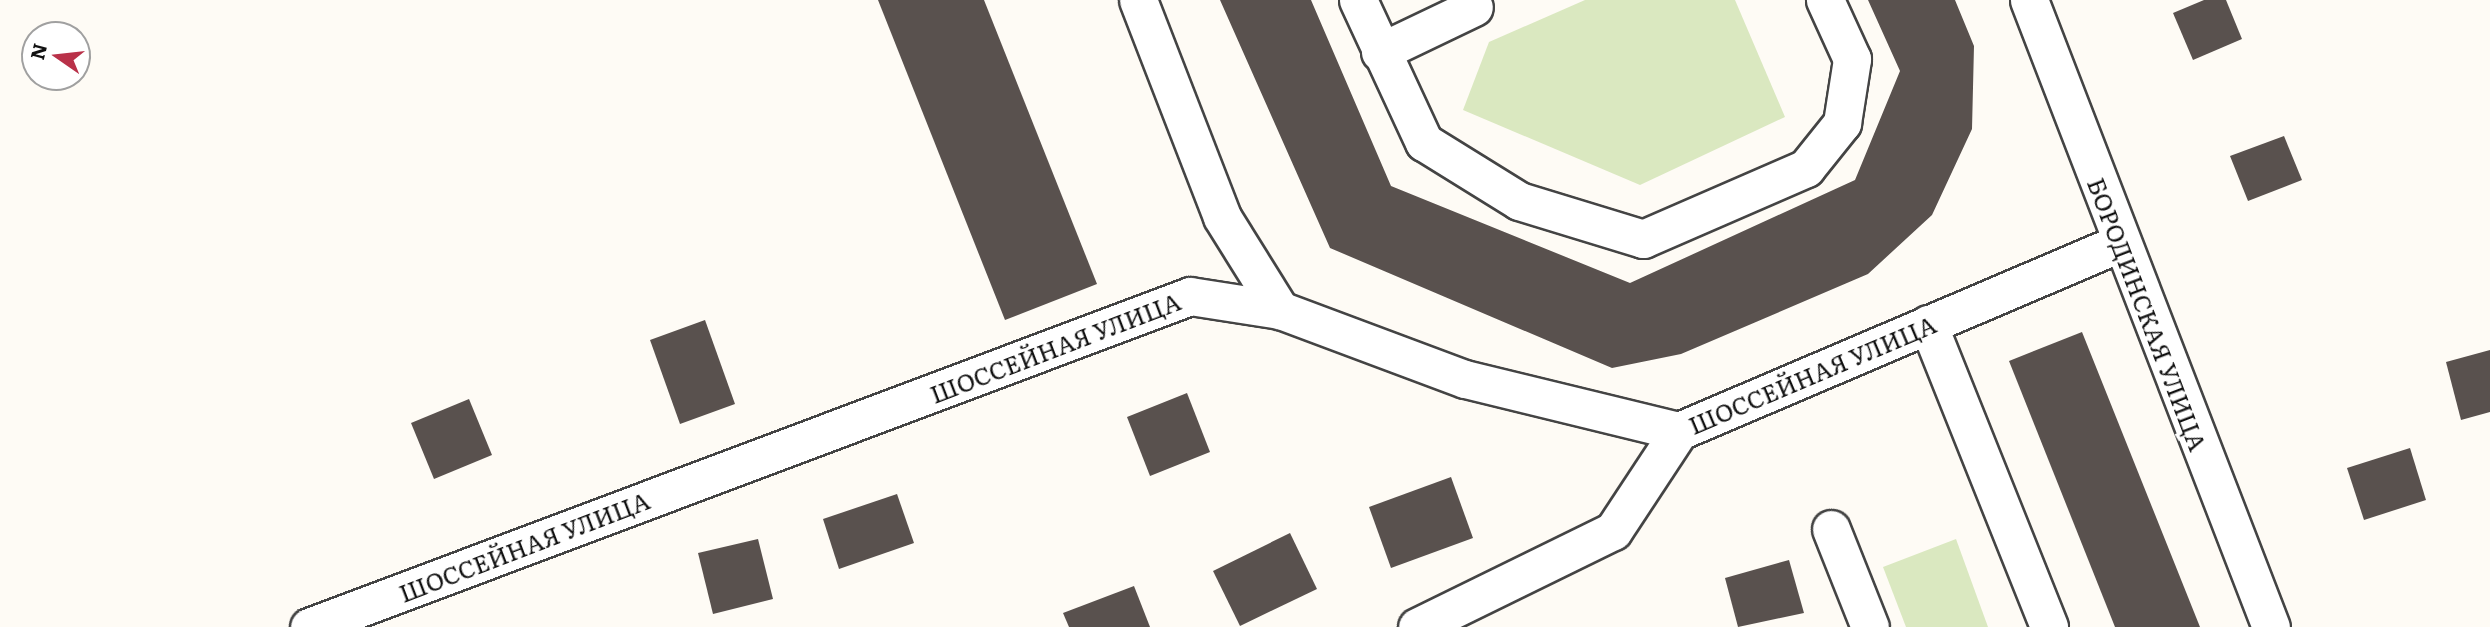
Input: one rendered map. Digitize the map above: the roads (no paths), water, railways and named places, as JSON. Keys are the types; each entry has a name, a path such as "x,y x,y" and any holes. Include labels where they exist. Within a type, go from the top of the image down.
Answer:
{"street":[{"path":"1138,0 1222,217 1280,310"},
{"path":"1358,0 1424,142 1519,201 1643,239 1806,168 1842,123 1852,59 1825,0"},
{"name":"БОРОДИНСКАЯ УЛИЦА","path":"2029,0 2120,243 2271,627"},
{"path":"1380,52 1478,2"},
{"name":"ШОССЕЙНАЯ УЛИЦА","path":"309,627 1190,296 1280,310 1465,379 1679,431 2120,243"},
{"path":"1928,324 2049,627"},
{"path":"1418,627 1614,531 1679,431"},
{"path":"1831,529 1870,627"}]}
